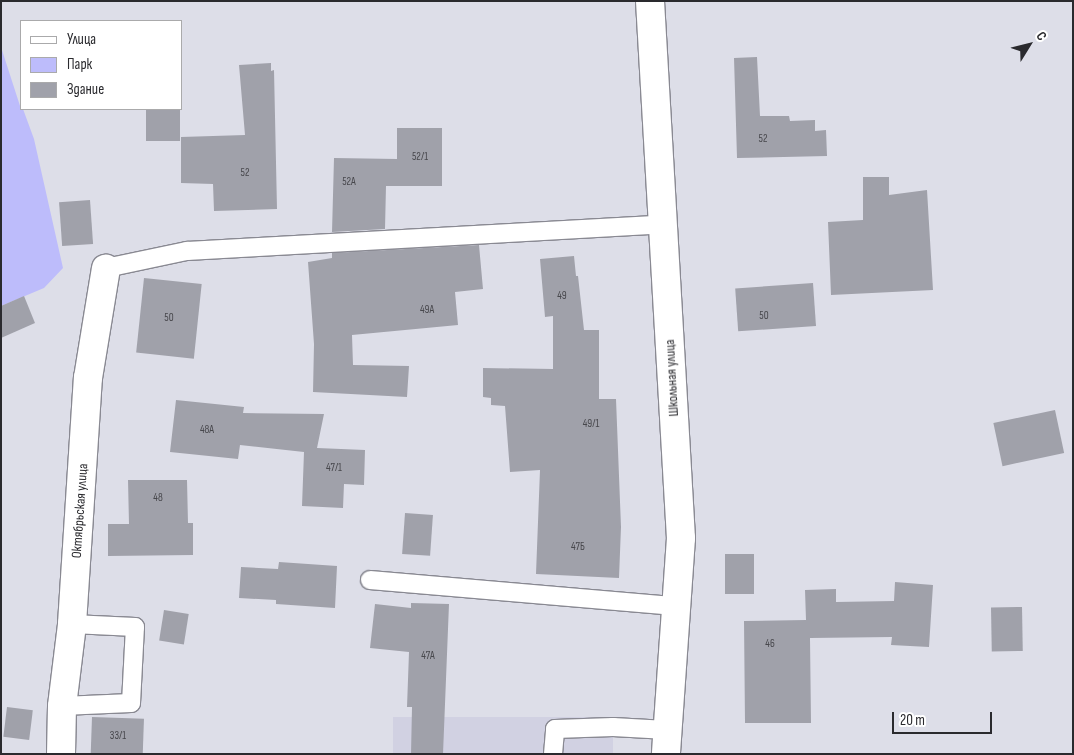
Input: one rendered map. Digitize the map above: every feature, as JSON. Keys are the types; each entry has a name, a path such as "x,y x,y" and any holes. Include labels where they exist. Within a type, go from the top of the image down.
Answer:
{"street":[{"name":"Школьная улица","path":"650,1 681,538 666,742"},
{"name":"Октябрьская улица","path":"61,754 62,706 72,624 88,378 106,268"}],"lane":[{"path":"106,268 187,251 663,224"},
{"path":"370,580 675,606"},
{"path":"62,706 131,703 135,627 72,624"},
{"path":"553,754 555,729 613,727 666,742"}],"shaded area":[{"path":"393,717 613,717 613,754 393,754"}],"green space":[{"path":"1,47 20,110 23,110 34,139 63,268 44,288 1,306"}],"building":[{"path":"757,57 760,116 789,116 790,121 815,120 815,131 826,130 827,156 737,158 734,58"},
{"path":"271,63 271,71 274,70 277,209 214,211 213,184 181,183 181,137 245,135 239,65"},
{"path":"146,110 180,110 180,141 146,141"},
{"path":"397,128 442,128 442,186 386,186 385,229 332,232 334,158 397,159"},
{"path":"863,177 889,177 889,195 927,190 933,290 831,295 828,222 863,220"},
{"path":"90,200 93,244 62,246 59,202"},
{"path":"479,245 483,289 455,292 458,325 352,335 353,365 409,366 407,397 313,392 314,344 308,262 332,258 332,253"},
{"path":"574,256 584,330 599,330 599,399 616,399 621,527 619,578 536,574 540,470 510,472 505,406 491,405 491,398 483,397 483,368 553,369 553,316 545,317 540,259"},
{"path":"144,278 202,284 194,359 136,353"},
{"path":"813,283 816,326 738,331 735,288"},
{"path":"24,296 35,323 1,338 1,306"},
{"path":"176,400 244,407 243,413 324,414 317,448 365,450 364,485 344,484 343,508 302,506 304,452 240,445 238,459 170,452"},
{"path":"1055,410 1064,453 1003,466 993,423"},
{"path":"128,480 187,480 188,523 193,523 193,555 108,556 108,524 129,524"},
{"path":"405,513 433,515 430,556 402,554"},
{"path":"725,554 754,554 754,594 725,594"},
{"path":"279,562 337,566 335,608 276,604 276,600 239,598 241,567 278,569"},
{"path":"895,582 933,585 929,647 891,645 892,637 810,638 811,723 745,723 744,621 806,620 805,590 836,589 836,602 894,601"},
{"path":"411,603 449,604 443,754 411,754 412,707 407,707 409,652 370,648 375,604 411,608"},
{"path":"1022,607 1023,651 992,652 991,608"},
{"path":"164,610 189,614 184,645 159,641"},
{"path":"7,707 33,710 29,740 3,737"},
{"path":"92,717 144,719 143,754 91,754"}]}
